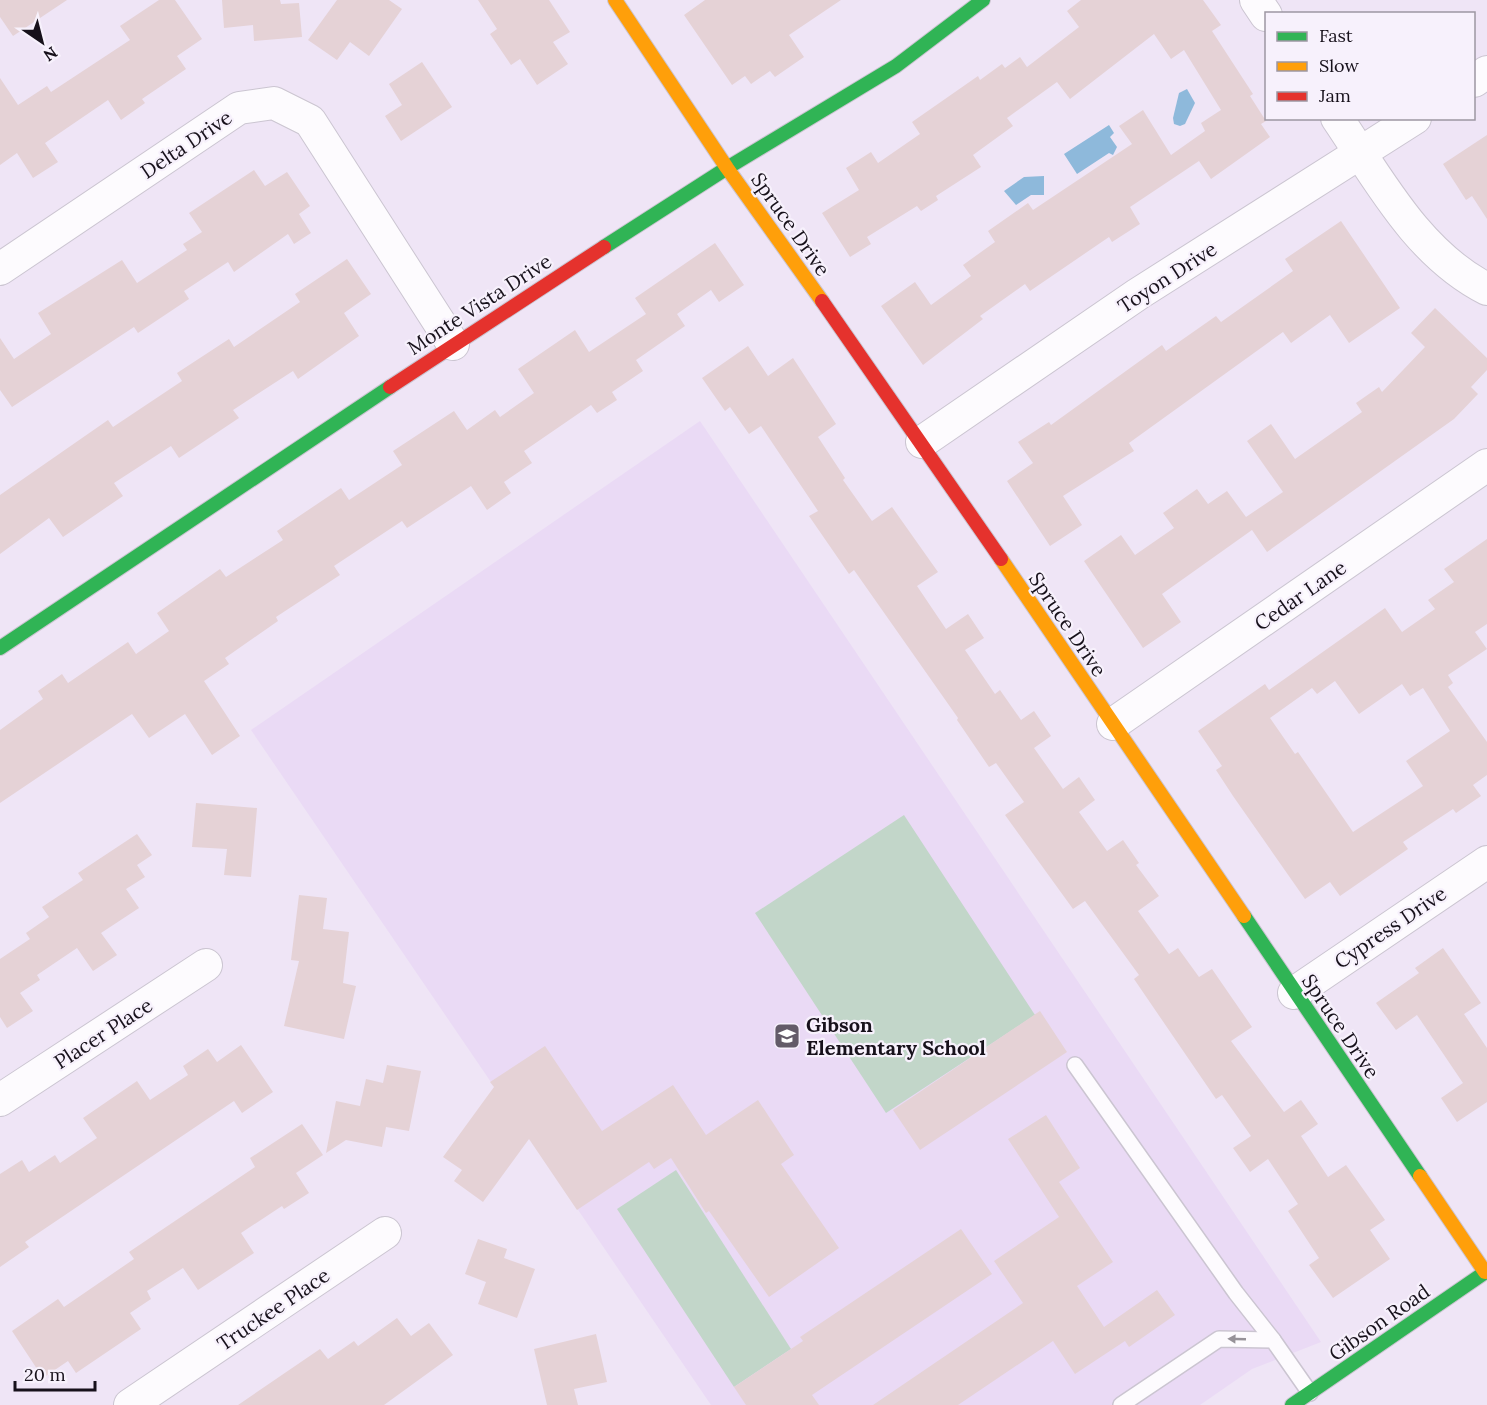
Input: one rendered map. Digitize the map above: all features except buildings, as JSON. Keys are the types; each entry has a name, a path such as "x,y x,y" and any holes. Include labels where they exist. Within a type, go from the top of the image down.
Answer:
{"street":[{"name":"Spruce Drive","path":"615,0 727,168 922,442 1294,993 1486,1271"},
{"name":"Monte Vista Drive","path":"0,648 453,344 727,168 896,66 983,0"},
{"path":"1256,0 1265,14"},
{"name":"Delta Drive","path":"0,269 239,108 274,103 310,121 453,344"},
{"path":"1338,120 1399,213 1464,277 1487,289"},
{"name":"Toyon Drive","path":"922,442 1138,294 1412,120"},
{"name":"Cedar Lane","path":"1113,724 1487,465"},
{"name":"Cypress Drive","path":"1294,993 1487,862"},
{"name":"Placer Place","path":"0,1100 206,965"},
{"name":"Truckee Place","path":"130,1405 386,1233"},
{"name":"Gibson Road","path":"1292,1405 1486,1271"}],"lane":[{"path":"1075,1065 1236,1293 1310,1393"},
{"path":"1121,1405 1219,1339 1273,1341"}],"shaded area":[{"name":"Gibson Elementary School","path":"700,421 1321,1342 1252,1369 1200,1405 711,1405 251,730"}],"green space":[{"path":"904,815 1035,1015 886,1113 755,913"},
{"path":"676,1170 791,1349 734,1387 617,1209"}],"water":[{"path":"1187,89 1195,103 1185,124 1180,126 1174,124 1173,118 1179,93"},
{"path":"1109,125 1114,133 1110,137 1117,147 1113,155 1109,153 1077,174 1064,154"},
{"path":"1044,176 1044,195 1031,195 1016,205 1004,191 1024,177"}],"traffic: fast":[{"path":"604,247 727,168 896,66 983,0"},
{"path":"0,648 390,387"},
{"path":"1244,916 1420,1176"},
{"path":"1292,1405 1487,1271"}],"traffic: slow":[{"path":"615,0 727,168 822,301"},
{"path":"1001,559 1244,916"},
{"path":"1420,1176 1485,1272"}],"traffic: jam":[{"path":"390,387 604,247"},
{"path":"822,301 1001,559"}],"place":[{"name":"Gibson Elementary School","path":"787,1036"}]}
